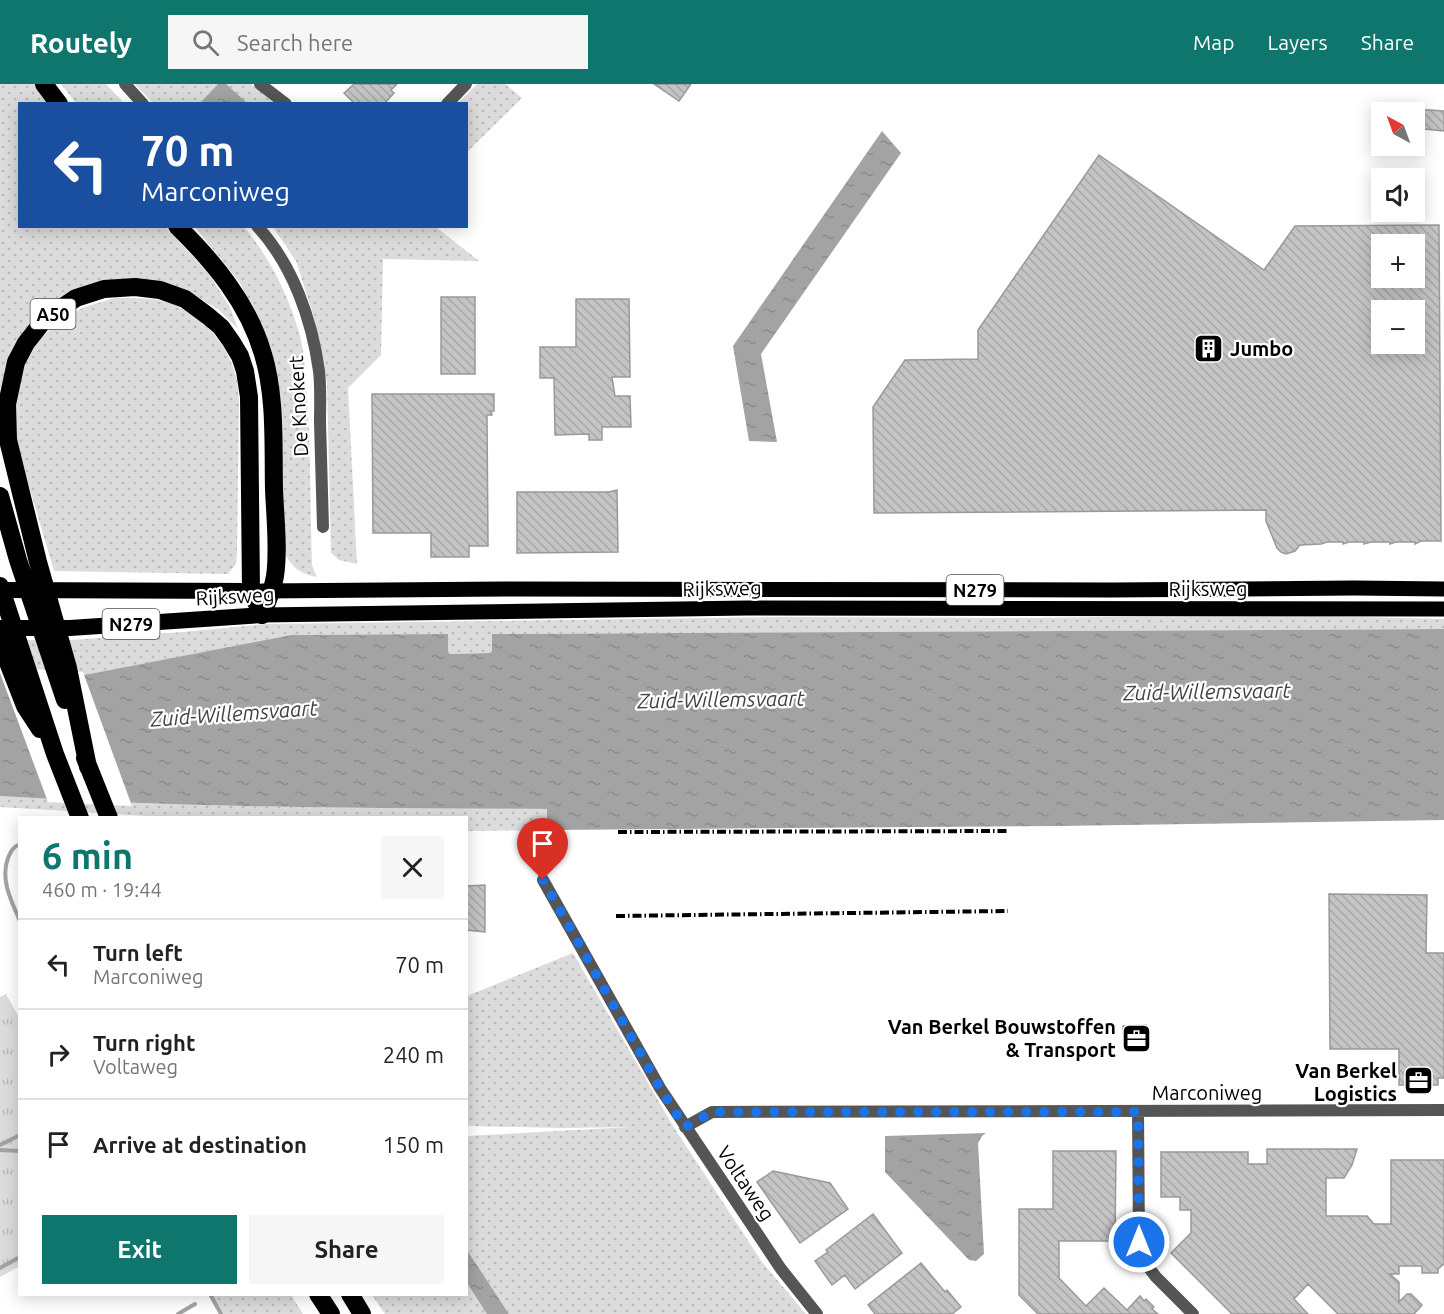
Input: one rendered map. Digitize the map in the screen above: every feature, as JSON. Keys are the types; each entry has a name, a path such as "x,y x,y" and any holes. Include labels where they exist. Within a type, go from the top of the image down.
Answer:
{"highway":[{"path":"44,84 58,102"},
{"path":"179,228 208,258 231,289 245,310 263,353 272,411 276,551 272,591 262,615"},
{"name":"A50","path":"88,767 68,668 38,562 8,440 7,404 16,362 26,343 45,319 76,298 104,289 135,287 160,290 185,299 208,316 221,327 240,356 245,371 250,413 251,591 262,615"},
{"name":"A50","path":"0,496 50,658 88,767 108,816"},
{"path":"0,588 55,754 79,816"},
{"name":"Rijksweg","path":"0,588 251,591"},
{"name":"Rijksweg","path":"0,628 70,628 262,615"},
{"path":"0,642 25,706 55,754"},
{"path":"319,1296 331,1314"},
{"path":"351,1296 362,1314"}],"main road":[{"name":"Rijksweg","path":"251,591 1444,589"},
{"name":"Rijksweg","path":"262,615 748,608 1444,609"}],"street":[{"path":"124,84 141,102"},
{"path":"260,84 283,102"},
{"path":"449,102 466,84"},
{"name":"De Knokert","path":"259,228 289,272 312,332 320,373 322,527"},
{"name":"Voltaweg","path":"543,880 660,1088 781,1269 817,1314"},
{"name":"Marconiweg","path":"685,1127 712,1112 1444,1110"},
{"path":"1138,1112 1139,1242 1143,1260 1156,1277 1193,1314"}],"green space":[{"path":"0,84 36,84 49,102 18,102 18,228 166,228 206,270 230,307 238,329 219,310 194,295 151,281 39,315 13,348 0,390"},
{"path":"61,84 106,84 123,102 75,102"},
{"path":"135,84 251,84 273,102 152,102"},
{"path":"477,84 505,84 522,98 468,151 468,102 459,102"},
{"path":"196,228 245,228 270,265 296,321 305,366 312,565 317,577 296,568 283,549 280,396 271,348 240,283"},
{"path":"274,228 437,228 479,261 383,259 381,355 348,388 357,564 339,560 331,553 327,383 313,314 296,261"},
{"path":"115,298 160,300 179,307 202,322 221,343 228,355 237,381 239,401 237,553 236,564 228,574 54,571 14,435 16,391 23,367 38,341 59,321 84,307"},
{"path":"1275,615 1444,619 1444,629 493,634 492,652 490,653 450,654 448,634 291,635 84,675 0,670 0,640 71,640 265,624 789,617 1021,618"},
{"path":"0,796 205,805 547,809 547,830 468,831 468,816 147,816 0,807"},
{"path":"573,953 673,1126 762,1262 806,1314 509,1314 468,1252 468,1136 630,1127 468,1126 468,996"},
{"path":"6,994 18,1015 18,1267 0,1277 0,997"},
{"path":"468,1285 487,1314 385,1314 373,1296 468,1296"},
{"path":"211,1296 292,1296 303,1314 220,1314"}],"water":[{"path":"218,84 226,84 246,102 201,102"},
{"path":"882,131 901,153 761,354 777,442 749,441 733,346"},
{"name":"Zuid-Willemsvaart","path":"1444,629 1444,820 547,830 547,809 205,805 0,796 0,670 84,675 291,635 448,634 450,654 490,653 492,634"},
{"path":"986,1133 978,1143 984,1254 976,1261 969,1260 885,1172 885,1136"},
{"path":"468,1252 509,1314 487,1314 468,1285"}],"pier":[{"path":"0,667 83,672 132,806 48,802 0,673"}],"building":[{"path":"354,84 397,84 391,90 394,93 386,102 353,102 344,93"},
{"path":"654,84 691,84 679,101"},
{"path":"1425,110 1444,111 1444,131 1425,129"},
{"name":"Jumbo","path":"1099,155 1264,270 1295,226 1439,225 1441,541 1421,541 1415,544 1415,542 1364,544 1364,542 1349,542 1343,544 1343,542 1327,542 1300,545 1295,551 1286,554 1277,548 1266,521 1266,510 874,513 873,407 905,360 978,359 978,330"},
{"path":"441,297 475,297 475,374 441,374"},
{"path":"576,299 629,299 630,377 612,377 615,396 630,396 631,427 602,427 602,440 589,440 589,434 555,435 554,378 540,378 540,347 576,347"},
{"path":"372,394 494,394 494,411 491,411 492,415 487,415 488,546 469,546 469,557 431,557 431,533 373,533"},
{"path":"617,490 618,552 517,553 517,492 609,492"},
{"path":"485,885 485,932 468,930 468,886"},
{"path":"1329,894 1427,895 1426,953 1444,953 1444,1078 1438,1078 1438,1085 1399,1085 1399,1049 1330,1049"},
{"path":"1146,1025 1147,1048 1124,1049 1123,1026"},
{"path":"1267,1149 1357,1149 1352,1165 1344,1178 1326,1178 1326,1216 1367,1216 1374,1224 1391,1224 1391,1160 1444,1160 1444,1264 1438,1269 1438,1273 1422,1273 1422,1266 1399,1266 1399,1274 1390,1274 1399,1282 1399,1302 1407,1294 1411,1294 1422,1305 1414,1314 1338,1314 1308,1284 1294,1299 1308,1314 1232,1314 1171,1253 1191,1233 1191,1210 1180,1210 1180,1197 1161,1197 1161,1152 1248,1152 1248,1164 1267,1164"},
{"path":"1053,1151 1116,1151 1115,1241 1059,1241 1059,1278 1086,1306 1104,1288 1127,1310 1140,1296 1154,1307 1152,1309 1158,1314 1038,1314 1019,1295 1019,1209 1053,1209"},
{"path":"773,1171 830,1183 848,1209 800,1243 757,1182"},
{"path":"873,1214 902,1253 855,1289 845,1275 832,1285 815,1261"},
{"path":"921,1263 961,1307 952,1314 875,1314 868,1305"}],"waterway":[{"path":"18,845 10,853 5,874 18,917"},
{"path":"0,1145 18,1136"},
{"path":"0,1150 18,1151"},
{"path":"0,1268 18,1258"},
{"path":"211,1296 221,1314"},
{"path":"178,1314 195,1304"}],"railway":[{"path":"618,832 1007,831"},
{"path":"616,916 1008,911"}],"place":[{"name":"Jumbo","path":"1209,348"},
{"name":"Van Berkel Bouwstoffen & Transport","path":"1137,1038"},
{"name":"Van Berkel Logistics","path":"1418,1081"}],"route":[{"path":"543,880 660,1088 685,1127 712,1112 1138,1112 1139,1242"}]}
